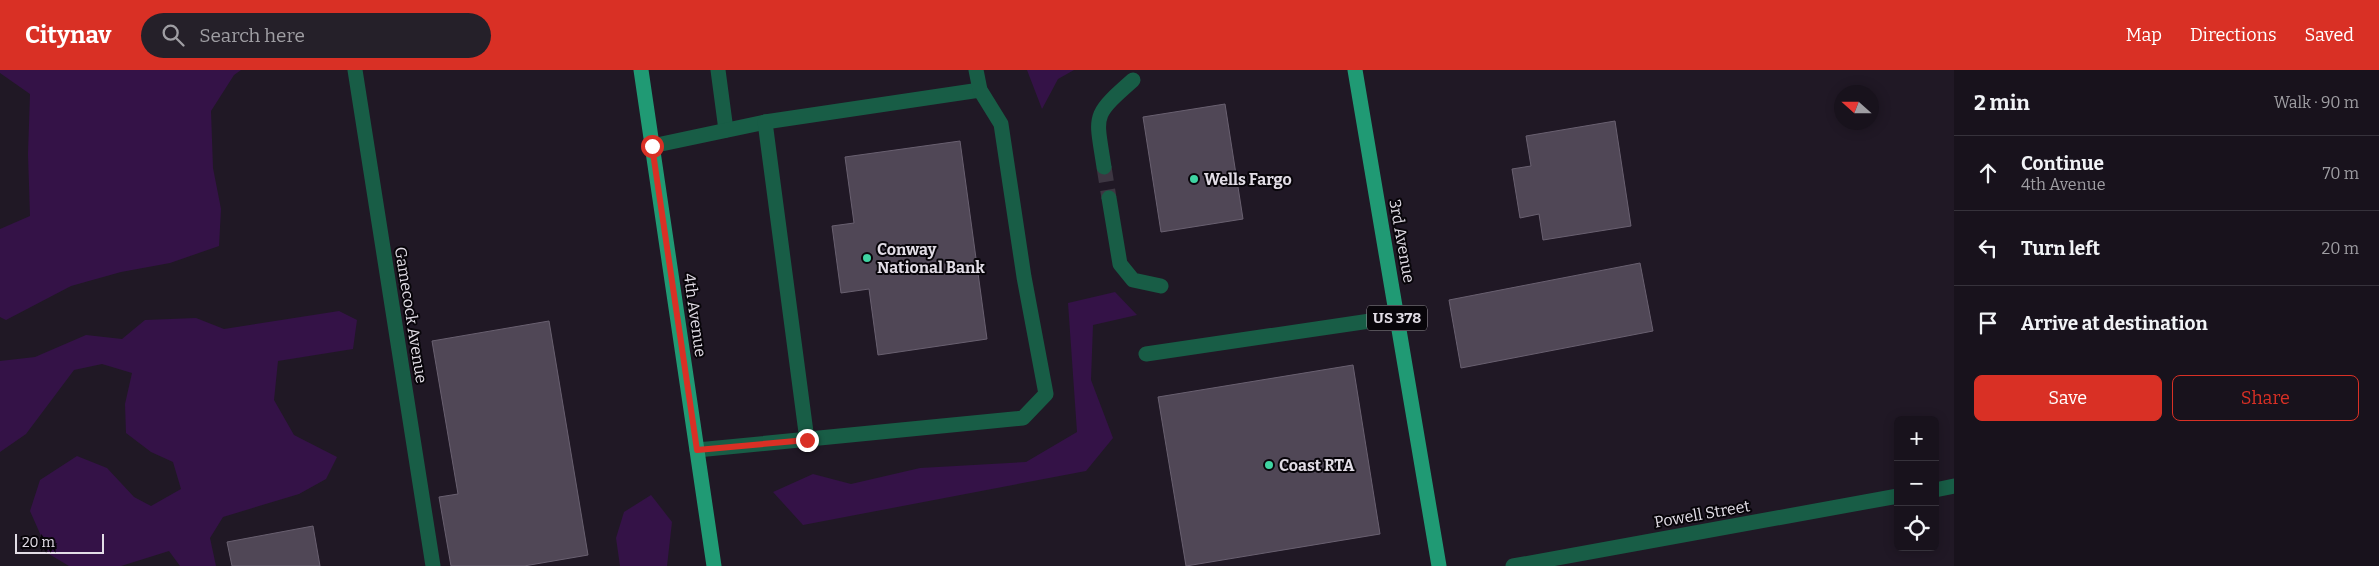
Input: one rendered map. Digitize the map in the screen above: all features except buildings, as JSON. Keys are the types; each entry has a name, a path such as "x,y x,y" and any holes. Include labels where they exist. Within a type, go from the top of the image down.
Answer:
{"main road":[{"name":"4th Avenue","path":"641,70 714,566"},
{"name":"3rd Avenue","path":"1355,70 1439,566"}],"street":[{"name":"Gamecock Avenue","path":"355,70 433,566"},
{"path":"718,70 726,130"},
{"path":"697,450 1023,418 1046,394 1024,277 1001,124 980,90 976,70"},
{"path":"1104,167 1098,122 1104,105 1133,80"},
{"path":"652,146 765,122 980,90"},
{"path":"765,122 807,440"},
{"path":"1109,198 1120,264 1133,280 1161,286"},
{"path":"1146,354 1397,317"},
{"path":"1939,489 1954,486"},
{"name":"Powell Street","path":"1513,566 1894,497"}],"shaded area":[{"path":"0,70 241,70 234,75 211,111 213,168 221,209 219,246 170,263 121,272 71,286 6,320 0,317 0,229 30,216 28,154 30,94 0,73"},
{"path":"1027,70 1074,70 1058,79 1042,109"},
{"path":"1115,292 1137,315 1093,325 1091,380 1113,438 1086,471 803,525 773,492 813,474 851,484 920,468 1026,462 1077,432 1068,303"},
{"path":"339,311 357,320 353,349 278,361 274,400 294,435 337,457 326,479 299,494 223,517 210,538 216,566 180,566 169,551 121,566 69,566 49,554 30,511 40,480 77,456 107,468 134,497 151,506 181,489 173,462 151,452 126,433 125,404 132,373 102,364 74,370 26,434 0,452 0,361 35,357 86,335 122,339 145,320 196,318 224,329"},
{"path":"651,495 672,522 667,566 620,566 616,538 624,512"}],"tunnel":[{"path":"1104,167 1109,198"}],"place":[{"name":"Wells Fargo","path":"1194,179"},
{"name":"Conway National Bank","path":"867,258"},
{"name":"Coast RTA","path":"1269,465"}],"route":[{"path":"652,146 697,450 807,440"}]}
